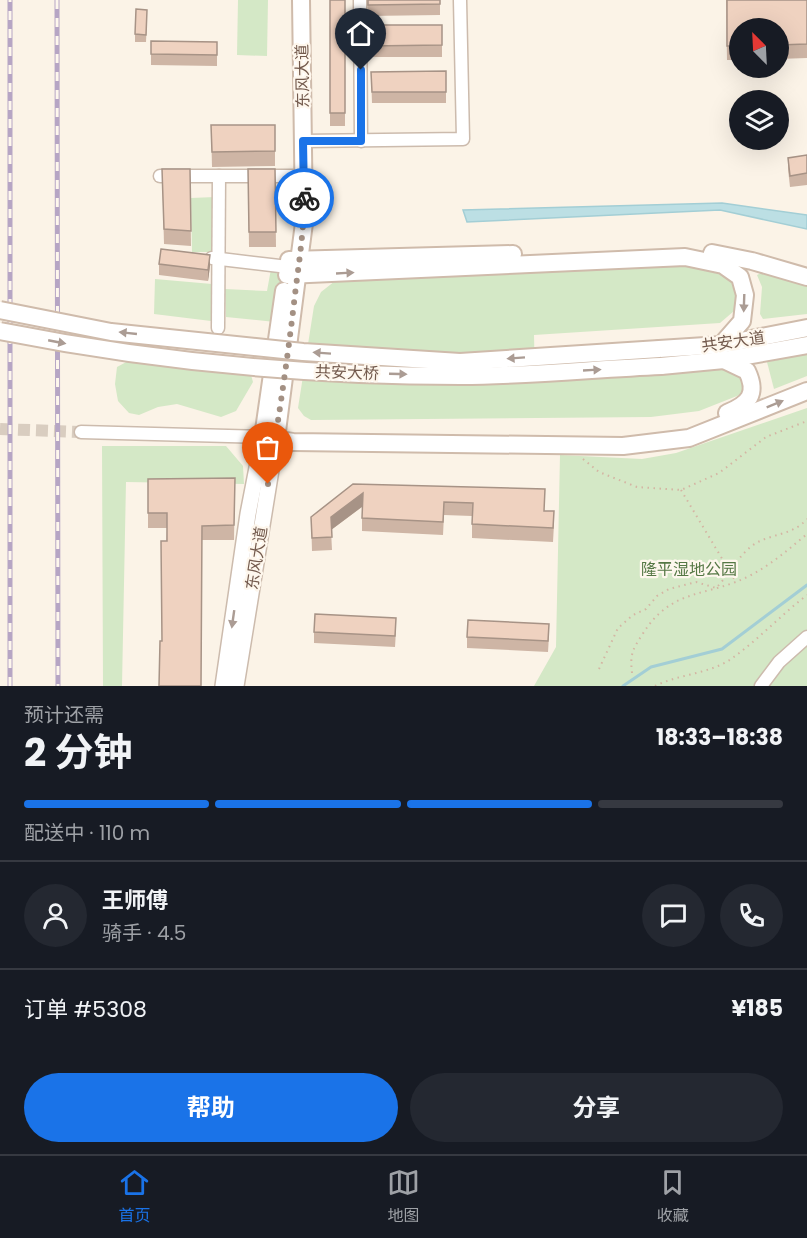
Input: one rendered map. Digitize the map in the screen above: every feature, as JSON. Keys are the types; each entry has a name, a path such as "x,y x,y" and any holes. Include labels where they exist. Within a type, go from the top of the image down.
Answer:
{"main road":[{"path":"271,437 292,267 294,226 291,0"},
{"name":"东风大道","path":"292,267 304,223 301,0"},
{"path":"292,267 692,249 752,261 807,277"},
{"path":"292,267 685,257 723,265 740,277 745,295 742,321 723,352"},
{"name":"共安大桥","path":"0,310 111,332 303,352 460,362 658,349"},
{"name":"共安大道","path":"658,349 723,352 807,328"},
{"name":"共安大桥","path":"0,331 83,348 274,370 462,376 661,366 723,352"},
{"path":"723,352 807,345"},
{"path":"271,437 295,431 624,436 686,430 741,408 750,397 753,383 747,371 723,352"},
{"path":"271,437 293,442 623,446 689,438 807,391"}],"street":[{"path":"360,0 361,141"},
{"path":"303,141 463,139 460,0"},
{"path":"160,176 293,176"},
{"path":"218,328 219,176"},
{"path":"196,256 292,267"},
{"path":"81,432 271,437"},
{"name":"东风大道","path":"223,686 248,514 271,437"},
{"name":"东风大道","path":"236,686 271,437"},
{"path":"761,686 779,662 807,637"}],"path":[{"path":"567,445 599,472 620,481 637,487 681,490 719,473 766,437 807,421"},
{"path":"681,490 736,582"},
{"path":"716,588 744,553 755,544 775,535 794,531 807,519"},
{"path":"632,673 630,656 646,628 670,604 702,591 736,582 774,561 807,534"},
{"path":"599,669 618,628 633,615 646,609 657,596 669,589 696,582 716,588"},
{"path":"656,686 730,660 807,595"}],"green space":[{"path":"238,0 268,0 267,56 237,55"},
{"path":"215,197 216,252 192,252 191,198"},
{"path":"693,263 721,273 732,282 735,299 734,311 720,323 534,335 535,378 717,365 742,377 745,384 742,394 699,411 651,417 311,420 304,416 298,408 314,306 321,292 335,281"},
{"path":"271,269 282,270 275,322 226,317 225,289 267,291"},
{"path":"763,272 807,284 807,314 763,319 760,314 762,287 757,275"},
{"path":"155,279 212,284 211,321 154,314"},
{"path":"807,354 807,376 774,389 767,362"},
{"path":"130,360 251,375 253,382 236,411 221,417 177,404 158,407 139,415 129,413 118,401 115,384 117,367"},
{"name":"隆平湿地公园","path":"807,408 807,686 534,686 556,647 560,455 642,459 676,453"},
{"path":"102,446 226,446 243,466 244,484 126,482 122,686 103,686"}],"water":[{"path":"722,203 807,215 807,229 720,210 467,222 463,210"}],"building":[{"path":"330,0 345,0 345,113 330,113"},
{"path":"368,0 440,0 440,4 368,5"},
{"path":"727,0 807,0 807,44 789,45 789,18 729,18 729,46 727,46"},
{"path":"136,9 147,10 146,35 135,34"},
{"path":"369,25 442,25 442,45 369,46"},
{"path":"151,41 217,42 217,55 151,54"},
{"path":"446,71 446,92 372,92 371,72"},
{"path":"211,125 275,125 275,151 212,152"},
{"path":"807,155 807,173 790,176 788,158"},
{"path":"162,169 190,169 191,231 164,229"},
{"path":"248,169 275,169 276,232 249,232"},
{"path":"161,249 210,255 208,270 159,264"},
{"path":"235,478 234,525 202,526 201,686 159,686 160,641 162,641 161,541 167,541 167,513 148,513 148,479"},
{"path":"353,484 545,489 544,511 554,511 553,528 472,524 473,503 444,502 443,522 362,518 363,493 331,517 332,537 312,538 311,517"},
{"path":"315,614 396,618 395,636 314,632"},
{"path":"468,620 549,624 548,641 467,637"}],"waterway":[{"path":"623,686 651,667 722,649 807,585"}],"tunnel":[{"path":"0,429 81,432"}],"railway":[{"path":"10,0 10,686"},
{"path":"57,0 58,686"}],"way so far":[{"path":"268,484 300,260 304,198"}],"route":[{"path":"304,198 303,141 361,141 361,70"}]}
